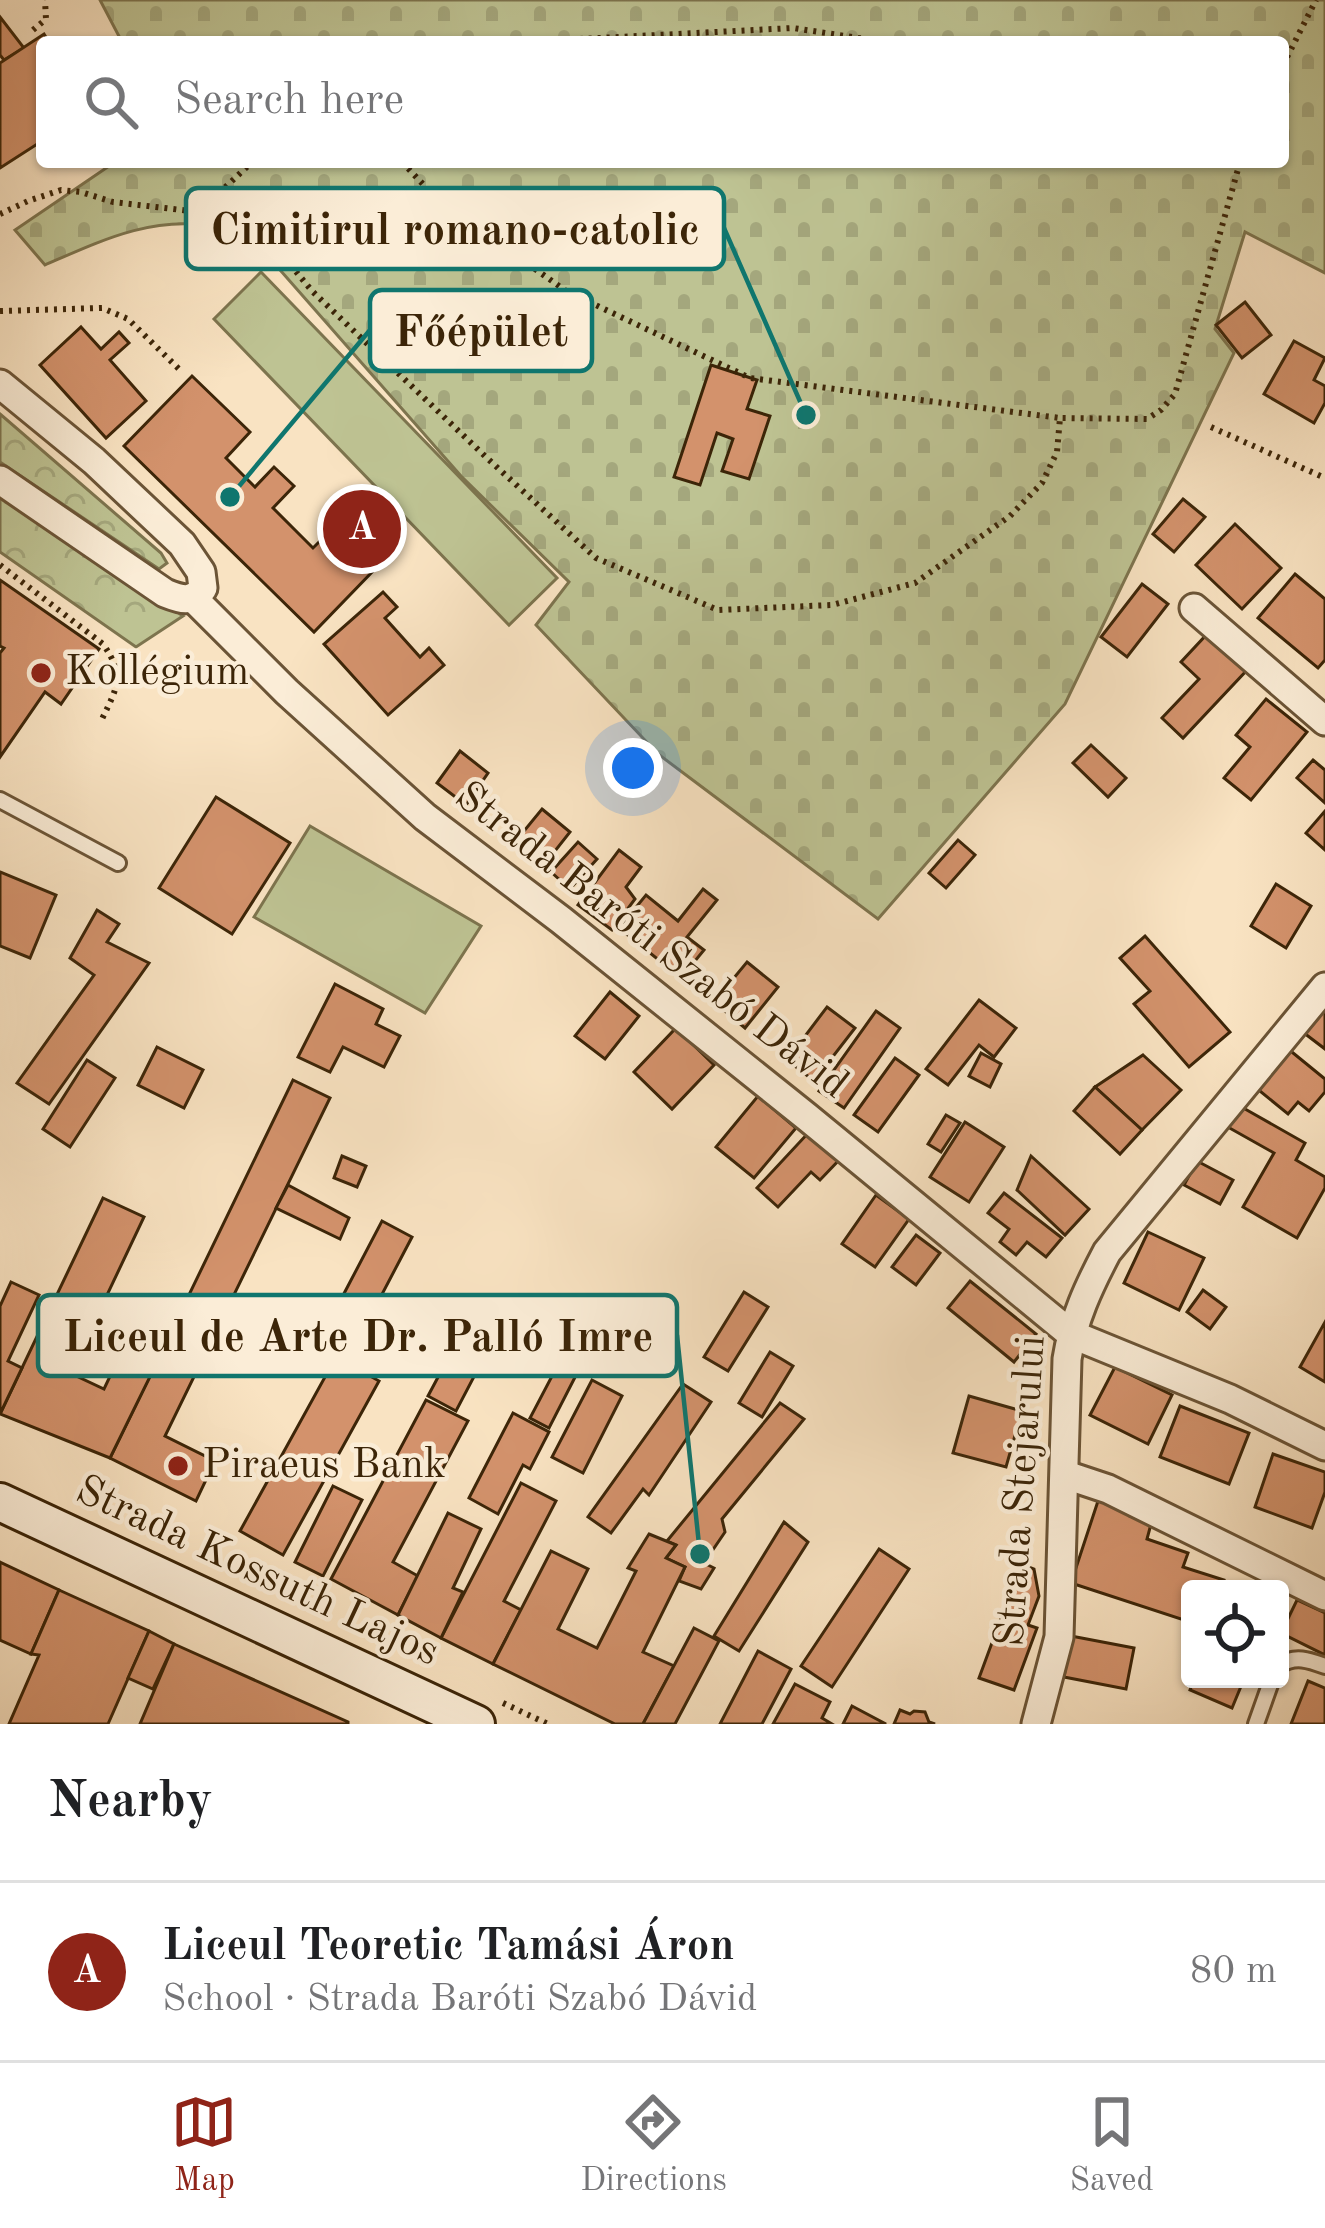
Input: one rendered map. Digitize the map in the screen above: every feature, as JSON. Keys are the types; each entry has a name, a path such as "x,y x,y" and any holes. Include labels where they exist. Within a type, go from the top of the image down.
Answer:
{"main road":[{"name":"Strada Kossuth Lajos","path":"0,1502 476,1724"}],"street":[{"path":"0,385 94,461 182,544 203,581 194,598"},
{"name":"Strada Baróti Szabó Dávid","path":"0,480 165,593 194,598 287,692 425,818 667,1004 1071,1334 1230,1399 1325,1446"},
{"path":"1194,608 1325,722"},
{"name":"Strada Stejarului","path":"1043,1722 1059,1637 1067,1359 1089,1287 1107,1252 1325,987"},
{"path":"1066,1474 1108,1489 1325,1596"}],"lane":[{"path":"0,800 118,862"},
{"path":"1289,1659 1308,1659 1325,1666"},
{"path":"1256,1724 1270,1688"}],"path":[{"path":"33,30 46,19 45,0"},
{"path":"1289,53 1316,0"},
{"path":"638,36 793,28 846,36"},
{"path":"199,212 246,168"},
{"path":"408,168 437,199 566,291 750,378 1060,418 1147,419 1175,394 1238,168"},
{"path":"0,214 61,190 113,202 199,212 266,236 312,291 596,558 718,610 832,605 915,584 1010,516 1042,483 1058,452 1060,418"},
{"path":"0,311 102,308 128,319 182,372"},
{"path":"1211,427 1325,478"},
{"path":"0,565 103,644 113,659 119,684 102,719"}],"green space":[{"path":"100,0 1325,0 1325,273 1245,232 1215,329 1234,353 1065,704 878,919 658,754 536,625 569,582 461,476 259,246 216,227 171,224 128,232 45,265 15,230 106,168 1289,168 1289,36 119,36"},
{"path":"261,272 557,578 509,625 214,319"},
{"path":"0,414 167,563 159,569 0,462"},
{"path":"0,496 183,616 136,647 0,552"},
{"path":"310,826 481,926 425,1013 254,917"}],"building":[{"path":"0,17 24,48 4,60 0,55"},
{"path":"36,39 36,145 0,168 0,63"},
{"path":"1245,302 1271,335 1242,358 1216,325"},
{"path":"81,327 101,349 119,332 129,343 110,360 146,401 106,438 40,365"},
{"path":"1294,341 1325,358 1314,380 1325,386 1325,403 1314,423 1264,394"},
{"path":"711,365 757,380 747,409 770,416 749,479 722,471 733,439 717,433 700,485 674,477"},
{"path":"192,376 250,432 226,458 255,487 274,467 294,486 273,508 313,548 332,529 374,570 314,632 124,446"},
{"path":"1183,499 1205,517 1174,552 1153,534"},
{"path":"1235,524 1281,568 1242,609 1196,565"},
{"path":"1295,574 1325,599 1325,660 1318,668 1258,618"},
{"name":"Kollégium","path":"0,580 99,649 61,704 45,692 0,757 0,653 4,648 0,646"},
{"path":"1142,584 1168,604 1127,657 1101,637"},
{"path":"383,592 397,607 385,618 420,657 429,648 444,665 388,715 324,644"},
{"path":"1209,632 1248,669 1183,738 1162,718 1199,679 1181,662"},
{"path":"1266,699 1307,732 1251,800 1224,778 1250,747 1236,735"},
{"path":"1091,745 1126,778 1108,797 1073,763"},
{"path":"460,751 488,773 466,805 437,783"},
{"path":"1313,760 1325,770 1325,803 1297,778"},
{"path":"216,797 290,843 232,934 159,888"},
{"path":"542,809 570,832 544,865 515,842"},
{"path":"1325,811 1325,850 1306,833"},
{"path":"958,840 975,855 946,888 929,873"},
{"path":"578,842 597,859 570,889 551,872"},
{"path":"619,850 641,867 626,887 635,899 612,930 578,905"},
{"path":"0,872 56,895 30,958 0,946"},
{"path":"1276,884 1311,906 1286,948 1251,926"},
{"path":"703,889 717,900 687,937 704,950 681,978 619,928 646,895 678,921"},
{"path":"97,910 119,924 107,942 149,963 49,1104 17,1083 94,975 70,958"},
{"path":"1145,936 1230,1032 1189,1067 1134,1004 1150,991 1120,958"},
{"path":"747,962 778,987 745,1028 714,1002"},
{"path":"335,984 383,1009 376,1024 400,1036 384,1067 343,1047 330,1072 298,1057"},
{"path":"610,992 639,1016 605,1059 575,1036"},
{"path":"1325,998 1325,1049 1300,1030"},
{"path":"979,1000 1016,1028 994,1057 979,1045 948,1085 926,1069"},
{"path":"827,1007 855,1028 814,1081 787,1060"},
{"path":"876,1011 900,1028 844,1108 819,1091"},
{"path":"676,1028 714,1065 672,1109 634,1072"},
{"path":"157,1047 203,1070 184,1108 138,1085"},
{"path":"1287,1048 1325,1079 1325,1092 1309,1111 1298,1102 1288,1114 1255,1087"},
{"path":"981,1053 1001,1064 990,1087 969,1076"},
{"path":"1143,1055 1181,1090 1142,1130 1095,1087"},
{"path":"895,1058 919,1075 878,1132 854,1115"},
{"path":"87,1060 115,1078 70,1147 43,1129"},
{"path":"293,1080 330,1098 165,1436 215,1461 196,1501 110,1458"},
{"path":"1095,1087 1142,1130 1120,1154 1074,1111"},
{"path":"758,1096 796,1128 754,1178 716,1147"},
{"path":"1238,1105 1305,1143 1296,1160 1325,1177 1325,1188 1297,1238 1243,1207 1274,1153 1226,1126"},
{"path":"946,1115 960,1123 941,1152 928,1144"},
{"path":"965,1122 1004,1147 969,1202 930,1177"},
{"path":"810,1131 840,1159 820,1180 811,1172 778,1207 757,1188"},
{"path":"342,1156 366,1166 357,1187 334,1178"},
{"path":"1031,1156 1089,1209 1065,1235 1017,1190"},
{"path":"1197,1161 1233,1180 1220,1204 1184,1185"},
{"path":"288,1185 349,1218 340,1239 276,1208"},
{"path":"1004,1193 1062,1238 1046,1257 1027,1242 1016,1255 1000,1242 1009,1229 988,1213"},
{"path":"876,1195 909,1219 875,1267 842,1244"},
{"path":"103,1198 144,1217 70,1373 104,1389 139,1315 170,1336 110,1458 0,1414"},
{"path":"382,1221 412,1237 368,1321 338,1305"},
{"path":"1148,1232 1204,1258 1179,1310 1124,1283"},
{"path":"916,1235 940,1253 916,1285 892,1267"},
{"path":"970,1281 1036,1334 1014,1362 948,1308"},
{"path":"11,1282 39,1295 8,1361 22,1368 0,1414 0,1306"},
{"path":"1203,1290 1226,1307 1210,1329 1187,1312"},
{"path":"744,1292 768,1307 728,1371 704,1357"},
{"path":"1325,1322 1325,1382 1300,1367"},
{"path":"461,1334 489,1348 456,1411 428,1396"},
{"path":"573,1336 591,1346 549,1428 530,1418"},
{"path":"770,1352 793,1366 762,1417 739,1403"},
{"path":"336,1357 379,1381 283,1555 240,1531"},
{"path":"1115,1367 1172,1395 1148,1444 1090,1415"},
{"path":"592,1380 622,1396 583,1473 552,1457"},
{"path":"683,1384 711,1402 649,1495 643,1489 611,1533 588,1517"},
{"path":"969,1396 1022,1411 1006,1467 953,1453"},
{"path":"426,1400 468,1421 393,1562 418,1576 398,1615 331,1579"},
{"path":"780,1403 804,1419 722,1519 725,1532 704,1563 714,1568 701,1589 679,1581 685,1567 666,1558 676,1545 667,1541"},
{"path":"1180,1406 1249,1433 1229,1484 1160,1457"},
{"path":"513,1413 549,1432 530,1469 523,1465 498,1514 469,1498"},
{"path":"1273,1454 1325,1472 1325,1492 1312,1528 1255,1507"},
{"path":"521,1483 556,1501 504,1601 521,1610 493,1664 441,1638"},
{"path":"333,1486 362,1500 323,1576 295,1562"},
{"path":"1100,1495 1133,1506 1130,1516 1151,1524 1147,1539 1188,1553 1183,1567 1224,1580 1181,1580 1181,1619 1071,1583"},
{"path":"448,1513 481,1529 453,1588 463,1592 441,1638 398,1615"},
{"path":"784,1522 808,1542 739,1651 714,1636"},
{"path":"649,1534 676,1545 666,1558 685,1567 643,1652 674,1666 643,1724 615,1724 493,1664 551,1551 588,1569 558,1629 597,1648 636,1571 628,1568"},
{"path":"879,1549 909,1569 832,1687 801,1666"},
{"path":"0,1562 59,1590 31,1654 0,1640"},
{"path":"1021,1564 1034,1569 1039,1596 1028,1625 1037,1628 1014,1690 979,1678"},
{"path":"59,1590 149,1631 108,1724 9,1724 39,1655 31,1654"},
{"path":"1297,1600 1325,1613 1325,1655 1289,1637 1289,1616"},
{"path":"694,1628 719,1641 675,1724 643,1724"},
{"path":"149,1631 174,1644 153,1689 128,1678"},
{"path":"1071,1636 1134,1648 1126,1689 1064,1677"},
{"path":"174,1644 348,1722 348,1724 140,1724"},
{"path":"758,1651 791,1669 762,1724 720,1724"},
{"path":"1308,1681 1325,1688 1325,1724 1291,1724"},
{"path":"795,1684 830,1702 822,1718 832,1724 773,1724"},
{"path":"1191,1688 1240,1688 1232,1708"},
{"path":"852,1706 886,1724 843,1724"},
{"path":"900,1710 925,1712 935,1724 894,1724"}],"place":[{"name":"Cimitirul romano-catolic","path":"806,415"},
{"name":"Főépület","path":"230,497"},
{"name":"Liceul Teoretic Tamási Áron","path":"362,529"},
{"name":"Kollégium","path":"41,673"},
{"name":"Piraeus Bank","path":"178,1466"},
{"name":"Liceul de Arte Dr. Palló Imre","path":"700,1554"}]}
